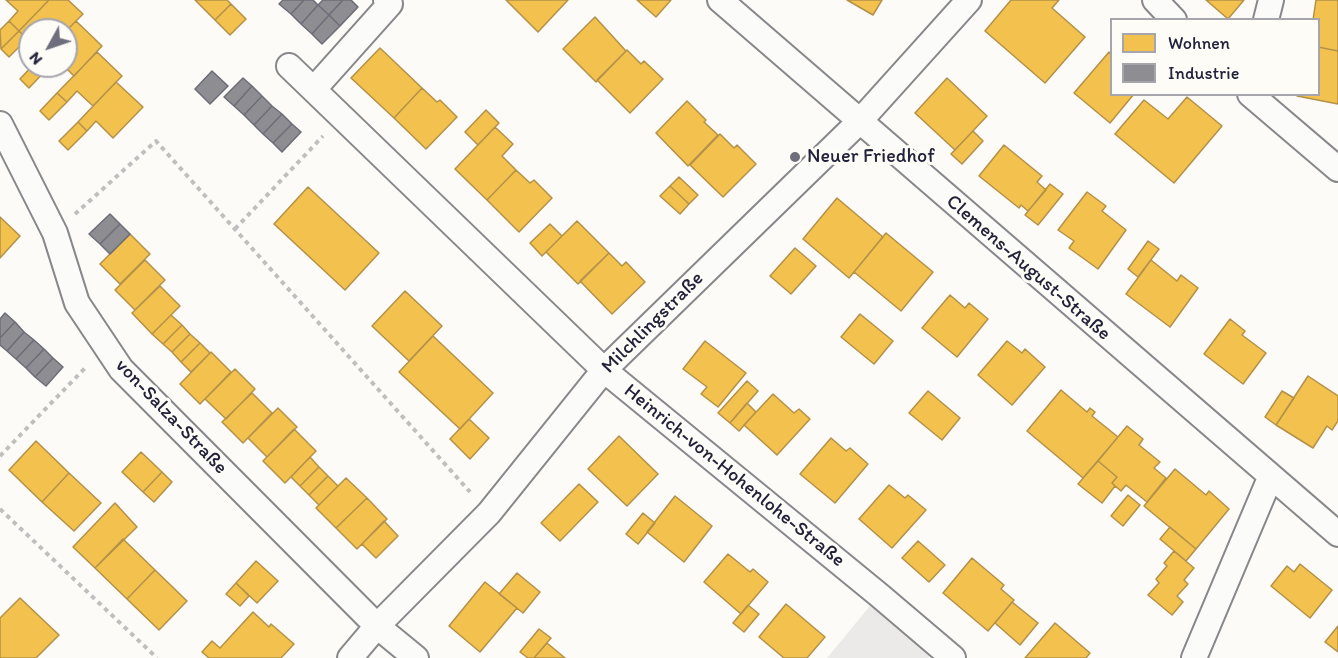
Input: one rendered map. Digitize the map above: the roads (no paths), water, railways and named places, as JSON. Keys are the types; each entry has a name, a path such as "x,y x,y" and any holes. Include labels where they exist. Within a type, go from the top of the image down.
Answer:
{"street":[{"path":"314,88 390,4 386,0"},
{"name":"Clemens-August-Straße","path":"720,0 1270,478 1338,534"},
{"name":"Milchlingstraße","path":"350,658 377,626 489,513 604,370 860,122 969,0"},
{"path":"1155,0 1172,18"},
{"path":"1266,18 1271,0"},
{"name":"Heinrich-von-Hohenlohe-Straße","path":"290,66 604,370 953,658"},
{"path":"1252,96 1338,169"},
{"name":"von-Salza-Straße","path":"0,124 55,233 76,303 121,369 377,626 416,658"},
{"path":"1194,658 1270,478"}],"place":[{"name":"Neuer Friedhof","path":"795,157"}]}
